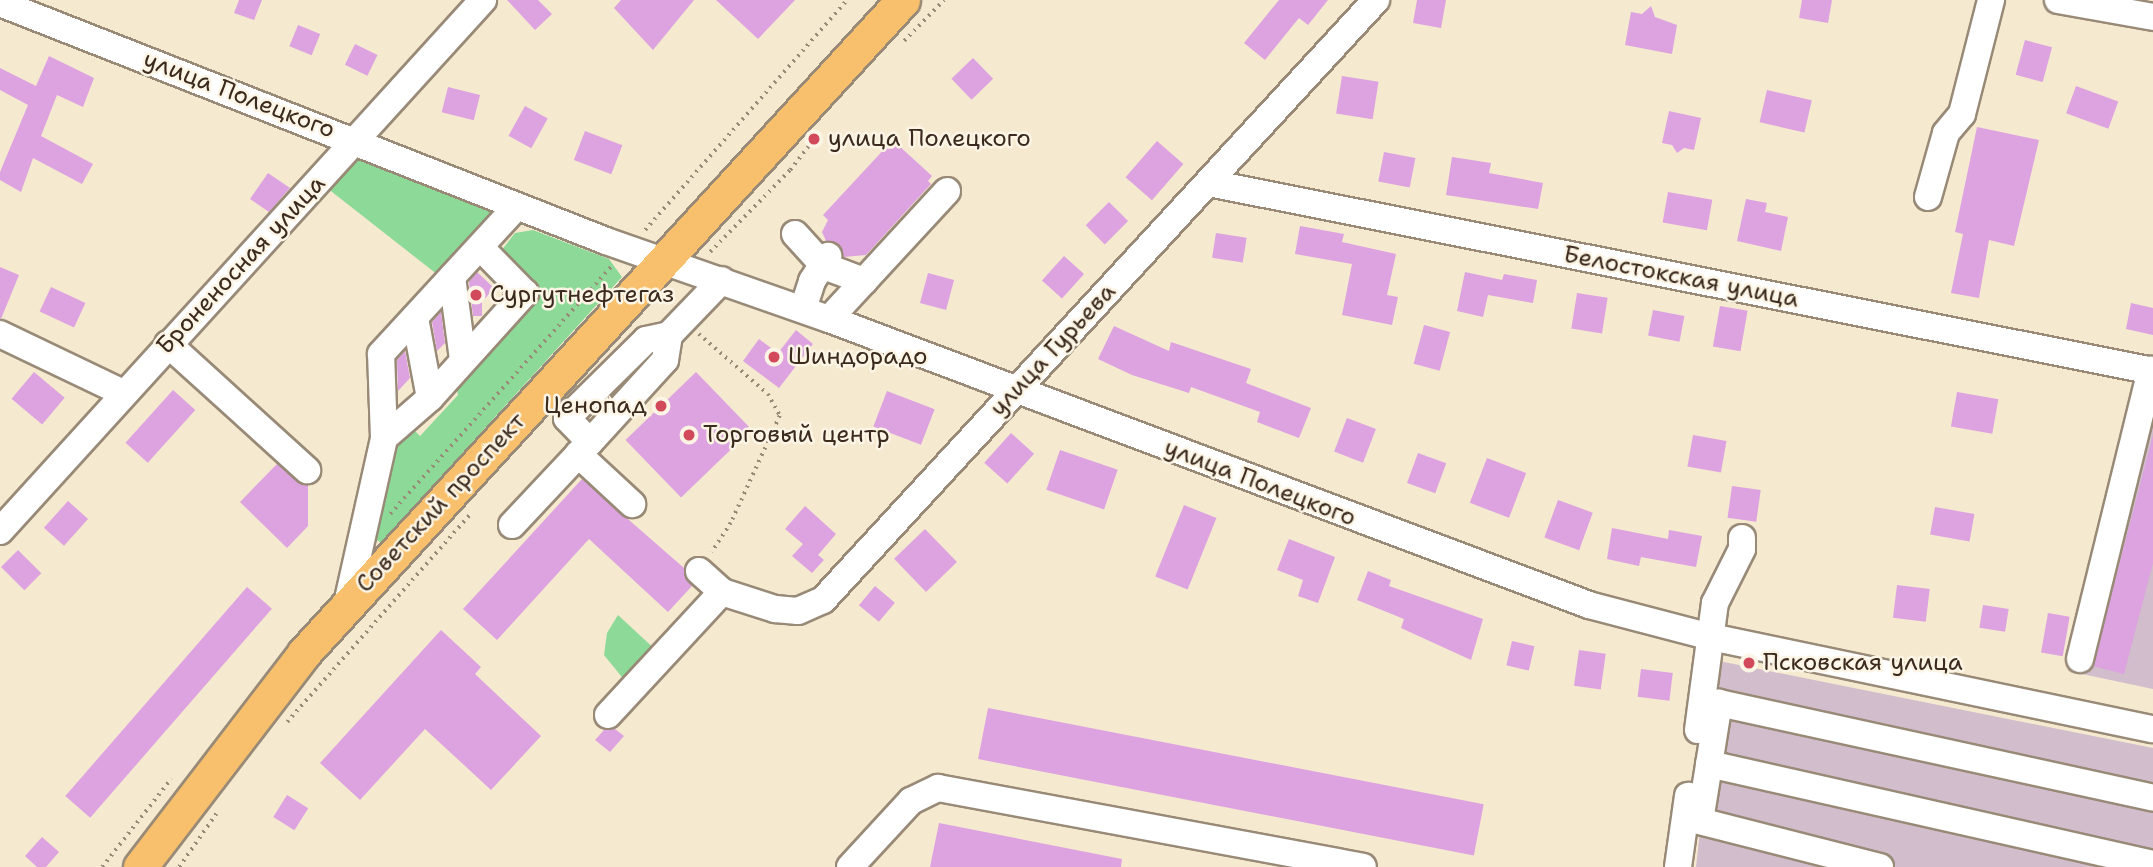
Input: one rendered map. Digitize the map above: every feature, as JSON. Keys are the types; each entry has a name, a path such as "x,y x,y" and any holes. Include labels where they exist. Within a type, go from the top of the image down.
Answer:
{"main road":[{"name":"Советский проспект","path":"140,867 303,653 347,604 373,543 679,265 903,0"}],"street":[{"name":"Броненосная улица","path":"0,531 483,0"},
{"name":"улица Гурьева","path":"699,571 722,592 775,608 798,611 823,600 1376,0"},
{"path":"1928,197 1947,133 1962,114 1991,0"},
{"path":"2058,0 2153,17"},
{"name":"улица Полецкого","path":"0,3 356,140 516,207 803,309 1589,605 1711,637 2153,729"},
{"name":"Белостокская улица","path":"1209,183 2152,371"},
{"path":"829,319 947,191"},
{"path":"373,543 384,438 381,354 516,207"},
{"path":"795,234 824,260 864,281"},
{"path":"384,438 430,398 524,293 480,247"},
{"path":"803,309 824,260"},
{"path":"452,276 463,359"},
{"path":"632,504 584,448 567,418 646,340 676,328 722,280"},
{"path":"415,318 430,398"},
{"path":"0,334 123,393"},
{"path":"168,344 307,470"},
{"path":"2080,659 2152,371"},
{"path":"512,525 584,448"},
{"path":"1678,867 1715,603 1742,549 1742,538"},
{"path":"608,715 722,592"},
{"path":"1880,867 1700,821 1719,703 2153,798"},
{"path":"1709,764 2153,864"},
{"path":"850,867 911,801 938,788 1363,867"}],"path":[{"path":"373,543 847,0"},
{"path":"897,49 944,0"},
{"path":"679,265 790,170 823,129"},
{"path":"676,328 768,394 780,416 731,523 699,571"},
{"path":"286,723 474,510"},
{"path":"102,867 180,768"},
{"path":"179,867 219,810"}],"shaded area":[{"path":"2139,373 2153,376 2153,689 2068,671"},
{"path":"1719,661 2153,748 2153,867 1696,867"}],"green space":[{"path":"353,158 490,207 491,220 438,275 327,188"},
{"path":"533,230 609,259 622,277 381,543 369,534 388,450 411,427 420,436 458,395 455,378 522,308 498,255 515,233"},
{"path":"618,615 659,653 630,687 604,655 607,633"}],"building":[{"path":"239,0 262,0 254,20 234,13"},
{"path":"507,0 538,0 552,14 535,30"},
{"path":"621,0 694,0 653,50 614,8"},
{"path":"716,0 795,0 758,39"},
{"path":"1279,0 1328,0 1308,25 1299,18 1265,60 1244,43"},
{"path":"1417,0 1446,0 1441,28 1413,23"},
{"path":"1802,0 1832,0 1828,23 1799,18"},
{"path":"1651,6 1655,17 1677,25 1672,54 1625,45 1631,12 1642,14"},
{"path":"298,25 320,34 312,55 289,46"},
{"path":"2025,40 2052,47 2043,82 2016,75"},
{"path":"355,44 377,55 367,76 345,65"},
{"path":"49,56 94,78 83,107 57,95 41,136 93,164 82,184 33,158 21,192 0,180 0,172 28,105 0,90 0,68 36,86"},
{"path":"973,58 993,79 972,100 951,79"},
{"path":"1342,76 1379,82 1373,119 1336,114"},
{"path":"2076,86 2118,101 2108,129 2066,113"},
{"path":"448,87 480,95 474,120 442,112"},
{"path":"1767,90 1812,100 1804,133 1760,122"},
{"path":"525,106 548,119 531,148 509,136"},
{"path":"1669,111 1701,118 1694,150 1684,148 1677,153 1672,145 1662,143"},
{"path":"1977,127 2039,140 2014,246 1989,240 1979,298 1951,293 1963,234 1955,232"},
{"path":"585,131 622,145 611,174 574,160"},
{"path":"1157,141 1183,164 1152,200 1126,177"},
{"path":"897,144 932,176 928,181 931,184 866,255 844,257 837,243 826,241 822,232 828,220 823,215 888,145 893,149"},
{"path":"1384,152 1415,158 1410,188 1378,181"},
{"path":"1452,157 1491,163 1489,173 1543,183 1538,209 1446,195"},
{"path":"268,173 290,188 269,212 250,199"},
{"path":"1668,192 1712,200 1707,230 1663,223"},
{"path":"1746,199 1767,203 1765,212 1788,217 1781,251 1737,241"},
{"path":"1109,202 1128,221 1105,244 1086,225"},
{"path":"1300,226 1344,234 1342,242 1396,254 1387,295 1398,297 1392,325 1342,315 1352,264 1295,254"},
{"path":"1216,233 1247,238 1243,263 1212,258"},
{"path":"1064,256 1084,274 1062,299 1042,281"},
{"path":"0,267 19,275 1,319 0,318"},
{"name":"Сургутнефтегаз","path":"477,272 494,288 482,302 482,316 473,316 469,282"},
{"path":"1465,272 1502,280 1504,274 1537,280 1533,303 1488,295 1483,317 1457,311"},
{"path":"928,273 954,280 946,310 920,303"},
{"path":"51,287 85,303 74,328 40,311"},
{"path":"1577,293 1608,298 1602,333 1571,329"},
{"path":"2131,303 2153,308 2153,335 2126,329"},
{"path":"1720,306 1748,311 1740,351 1713,346"},
{"path":"1653,310 1684,316 1679,342 1648,336"},
{"path":"441,312 445,343 437,351 432,322"},
{"path":"1424,325 1450,332 1440,371 1414,364"},
{"path":"1114,326 1169,351 1171,342 1251,369 1246,383 1311,408 1299,438 1257,422 1260,412 1191,387 1189,393 1132,375 1098,359"},
{"name":"Шиндорадо","path":"796,330 813,344 779,388 743,361 759,339 778,353"},
{"path":"405,351 410,378 398,391 397,360"},
{"path":"34,372 65,398 42,425 12,399"},
{"name":"Торговый центр","path":"696,372 752,430 681,498 626,440"},
{"path":"173,390 195,410 148,463 125,443"},
{"path":"887,391 935,409 921,445 873,426"},
{"path":"1957,392 1998,399 1992,434 1951,426"},
{"path":"1347,418 1376,429 1363,463 1334,452"},
{"path":"1011,433 1034,454 1007,483 984,463"},
{"path":"1693,435 1726,441 1721,472 1687,467"},
{"path":"2153,435 2153,563 2124,674 2093,666"},
{"path":"1060,450 1118,470 1104,510 1046,490"},
{"path":"1418,453 1446,463 1435,493 1407,483"},
{"path":"1487,458 1526,473 1509,518 1470,503"},
{"path":"277,464 308,485 308,526 287,548 240,502"},
{"path":"582,479 684,568 692,586 668,612 589,539 497,640 463,609"},
{"path":"1732,486 1761,490 1756,522 1728,518"},
{"path":"1558,500 1593,513 1579,550 1544,538"},
{"path":"68,501 88,519 64,546 44,528"},
{"path":"1184,505 1216,518 1188,590 1155,576"},
{"path":"805,506 836,534 818,555 824,560 812,573 792,556 803,544 785,529"},
{"path":"1935,507 1974,514 1970,542 1930,535"},
{"path":"1612,528 1668,539 1669,530 1702,536 1696,567 1641,557 1639,566 1607,559"},
{"path":"925,529 957,562 926,592 894,559"},
{"path":"1289,539 1335,557 1318,603 1298,596 1303,580 1277,570"},
{"path":"18,550 41,573 24,590 1,567"},
{"path":"1368,571 1391,580 1389,586 1483,619 1471,660 1401,628 1404,619 1357,600"},
{"path":"1897,585 1930,589 1926,622 1893,618"},
{"path":"875,586 895,603 879,622 859,605"},
{"path":"247,587 272,609 90,818 65,796"},
{"path":"1983,605 2009,609 2005,632 1979,628"},
{"path":"2048,613 2070,617 2063,656 2041,652"},
{"path":"441,630 481,667 475,674 541,736 491,790 425,729 360,800 320,763"},
{"path":"1512,641 1534,646 1529,671 1506,665"},
{"path":"1579,650 1606,654 1601,689 1574,686"},
{"path":"1641,669 1673,673 1669,701 1638,697"},
{"path":"988,708 1484,804 1474,855 978,759"},
{"path":"615,729 624,736 610,752 595,740 604,730"},
{"path":"287,795 308,808 294,830 273,817"},
{"path":"939,823 1122,859 1121,867 930,867"},
{"path":"42,837 59,852 46,867 37,867 25,856"}],"place":[{"name":"улица Полецкого","path":"814,139"},
{"name":"Сургутнефтегаз","path":"476,295"},
{"name":"Шиндорадо","path":"774,357"},
{"name":"Ценопад","path":"661,406"},
{"name":"Торговый центр","path":"689,435"},
{"name":"Псковская улица","path":"1749,663"}]}
